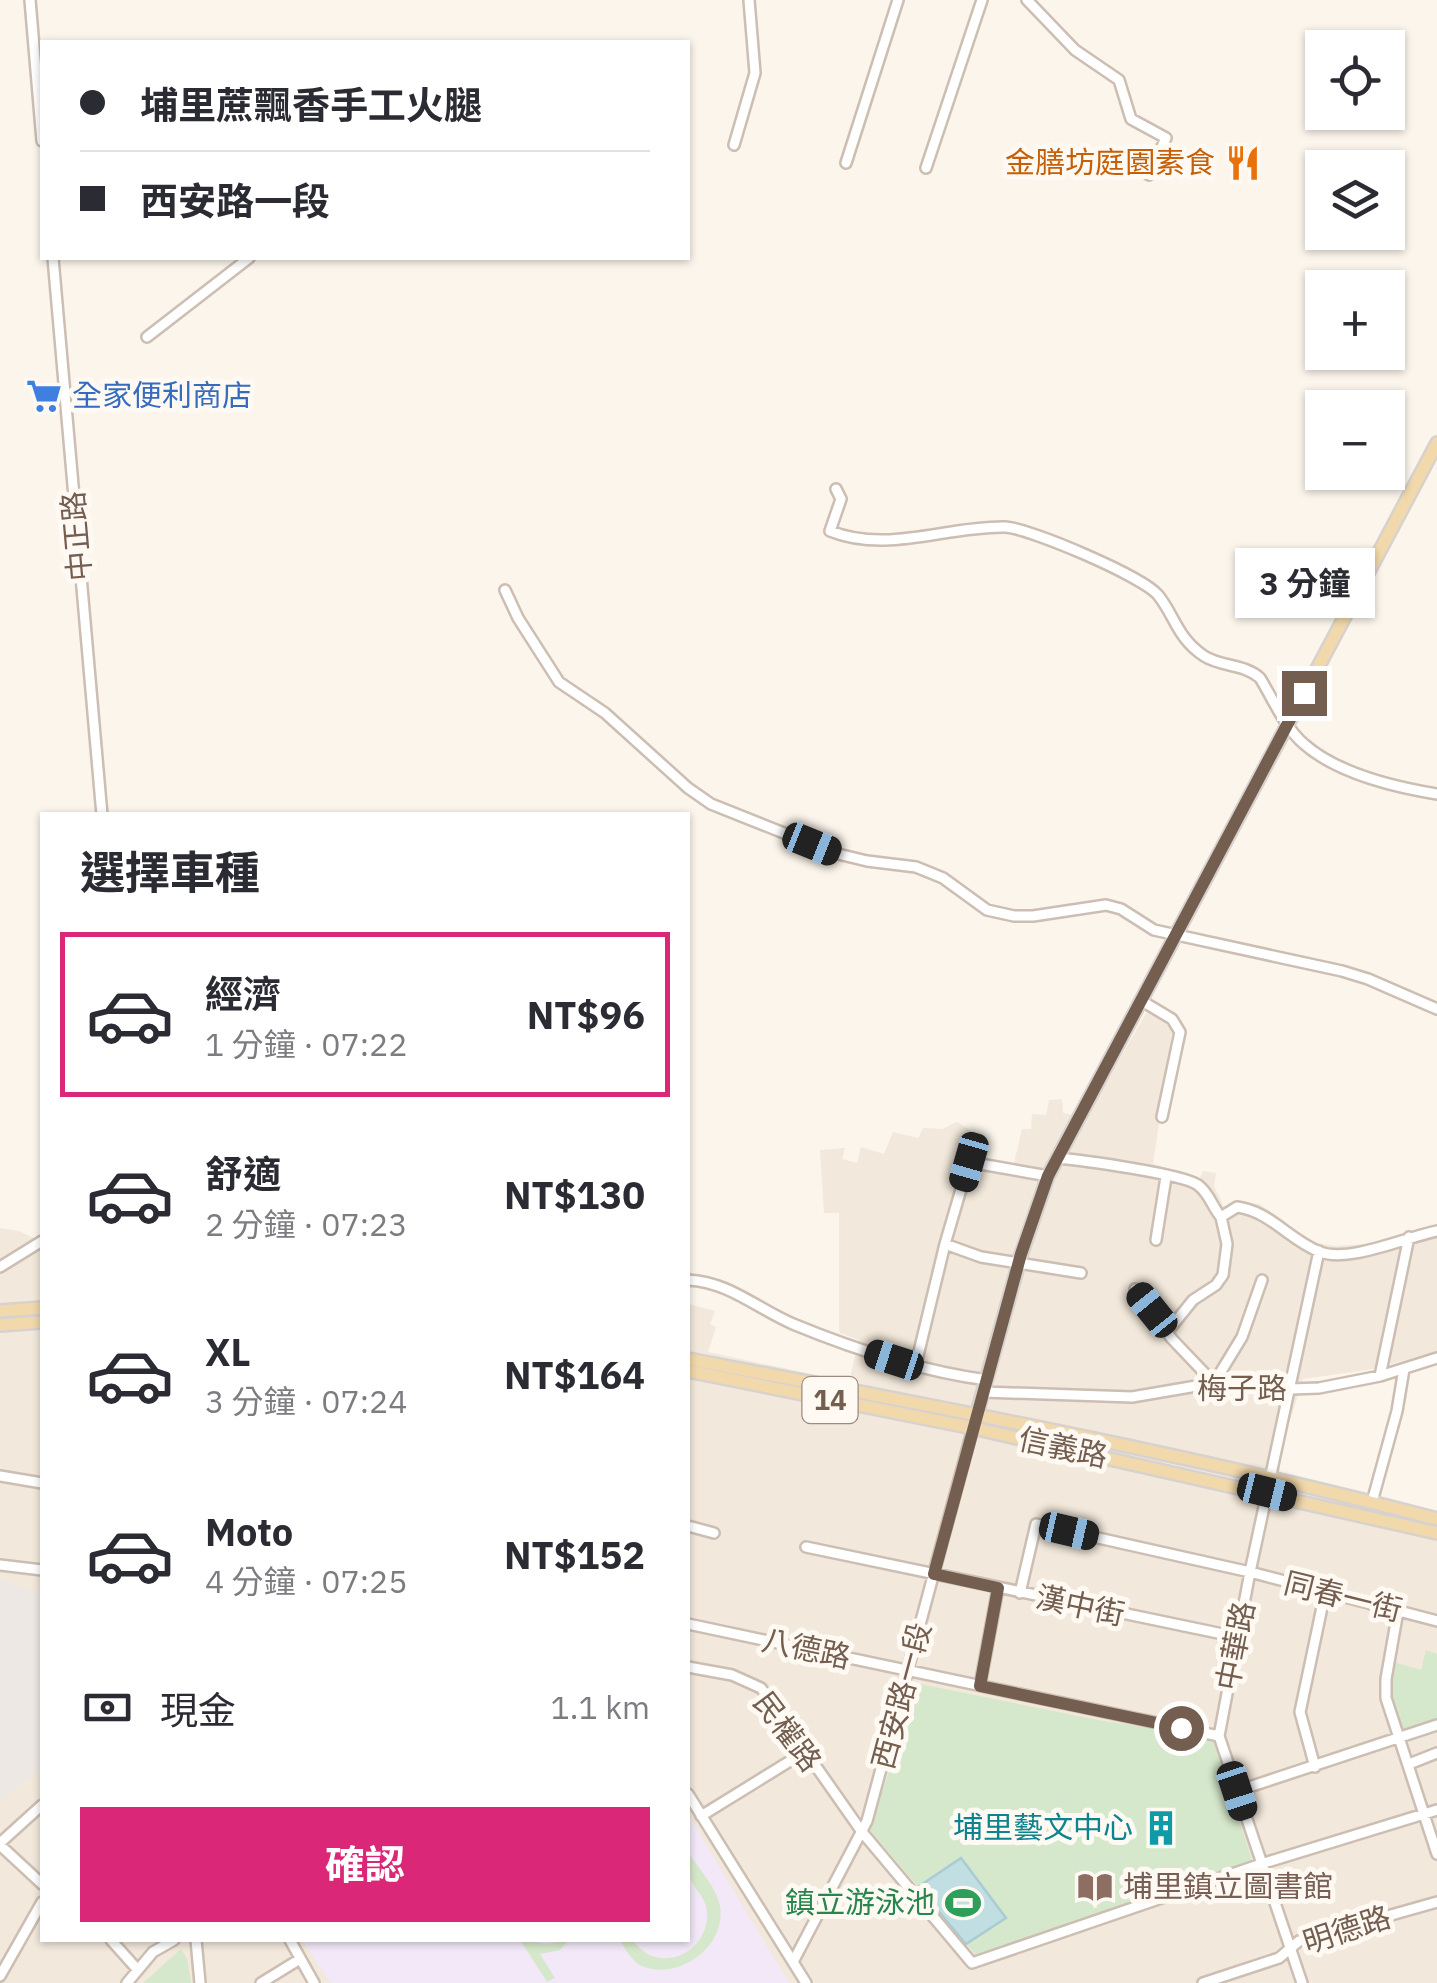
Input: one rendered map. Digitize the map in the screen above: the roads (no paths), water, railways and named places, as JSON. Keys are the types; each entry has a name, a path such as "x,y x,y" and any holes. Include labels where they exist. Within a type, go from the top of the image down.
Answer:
{"main road":[{"name":"西安路一段","path":"972,1428 1018,1264 1048,1176 1437,443"},
{"path":"0,1311 40,1308"},
{"path":"0,1326 40,1322"},
{"name":"信義路","path":"690,1359 977,1415 1270,1478 1437,1519"},
{"name":"信義路","path":"690,1371 972,1428 1437,1533"}],"street":[{"path":"30,0 40,118"},
{"path":"734,145 756,64 749,0"},
{"path":"846,163 898,0"},
{"path":"926,168 982,0"},
{"path":"1028,0 1075,50 1120,80 1131,119 1166,138 1150,175"},
{"name":"中正路","path":"53,260 102,812"},
{"path":"146,337 245,260"},
{"path":"836,488 841,499 830,531 846,537 899,540 1006,527 1076,549 1128,575 1160,597 1173,625 1200,654 1254,672 1302,743 1331,761 1388,786 1437,794"},
{"path":"506,590 518,618 559,682 605,713 711,804 834,853 916,867 943,878 987,910 1033,916 1106,905 1121,908 1154,930 1368,979 1437,1009"},
{"path":"1142,1001 1172,1019 1180,1032 1162,1118"},
{"path":"1057,1158 1188,1180 1207,1193 1220,1217 1227,1244 1222,1275 1216,1285 1192,1300 1168,1331"},
{"path":"915,1368 969,1162 1048,1176"},
{"path":"1156,1240 1166,1176"},
{"path":"1220,1217 1237,1207 1257,1210 1318,1251 1349,1254 1437,1231"},
{"path":"1380,1376 1409,1237"},
{"path":"0,1266 40,1242"},
{"path":"945,1244 981,1257 1082,1273"},
{"name":"中華路","path":"1302,1983 1218,1736 1318,1251"},
{"name":"梅子路","path":"690,1280 718,1284 782,1319 915,1368 985,1386 1132,1397 1214,1384 1319,1388 1380,1376 1437,1358"},
{"path":"1135,1290 1214,1384 1242,1337 1262,1280"},
{"path":"1372,1502 1398,1411 1404,1369"},
{"name":"西安路一段","path":"793,1962 862,1832 883,1767 972,1428"},
{"path":"0,1476 40,1483"},
{"name":"同春一街","path":"1020,1593 1036,1524 1250,1572 1437,1621"},
{"path":"690,1527 714,1533"},
{"name":"漢中街","path":"806,1547 1237,1637"},
{"path":"0,1566 40,1567"},
{"path":"980,1686 998,1588"},
{"path":"1316,1768 1300,1712 1325,1594"},
{"path":"1398,1611 1386,1698 1437,1854"},
{"name":"八德路","path":"690,1624 1218,1736"},
{"name":"民權路","path":"690,1666 732,1675 761,1688 862,1832 972,1964 1261,1864"},
{"path":"1237,1791 1437,1725"},
{"path":"701,1816 804,1753"},
{"path":"1409,1764 1437,1753"},
{"path":"690,1797 806,1983"},
{"path":"40,1807 0,1844 40,1882"},
{"path":"1261,1864 1437,1810"},
{"name":"明德路","path":"1203,1983 1279,1958 1299,1941 1437,1902"},
{"path":"0,1976 40,1906"},
{"path":"113,1942 137,1969"},
{"path":"127,1983 153,1952 170,1942"},
{"path":"196,1942 200,1983"},
{"path":"291,1942 314,1983"},
{"path":"260,1983 300,1960"}],"water":[{"name":"鎮立游泳池","path":"961,1858 1006,1918 966,1944 918,1887"}],"place":[{"name":"金膳坊庭園素食","path":"1243,163"},
{"name":"全家便利商店","path":"44,396"},
{"name":"埔里藝文中心","path":"1161,1828"},
{"name":"埔里鎮立圖書館","path":"1095,1887"},
{"name":"鎮立游泳池","path":"963,1903"}]}
